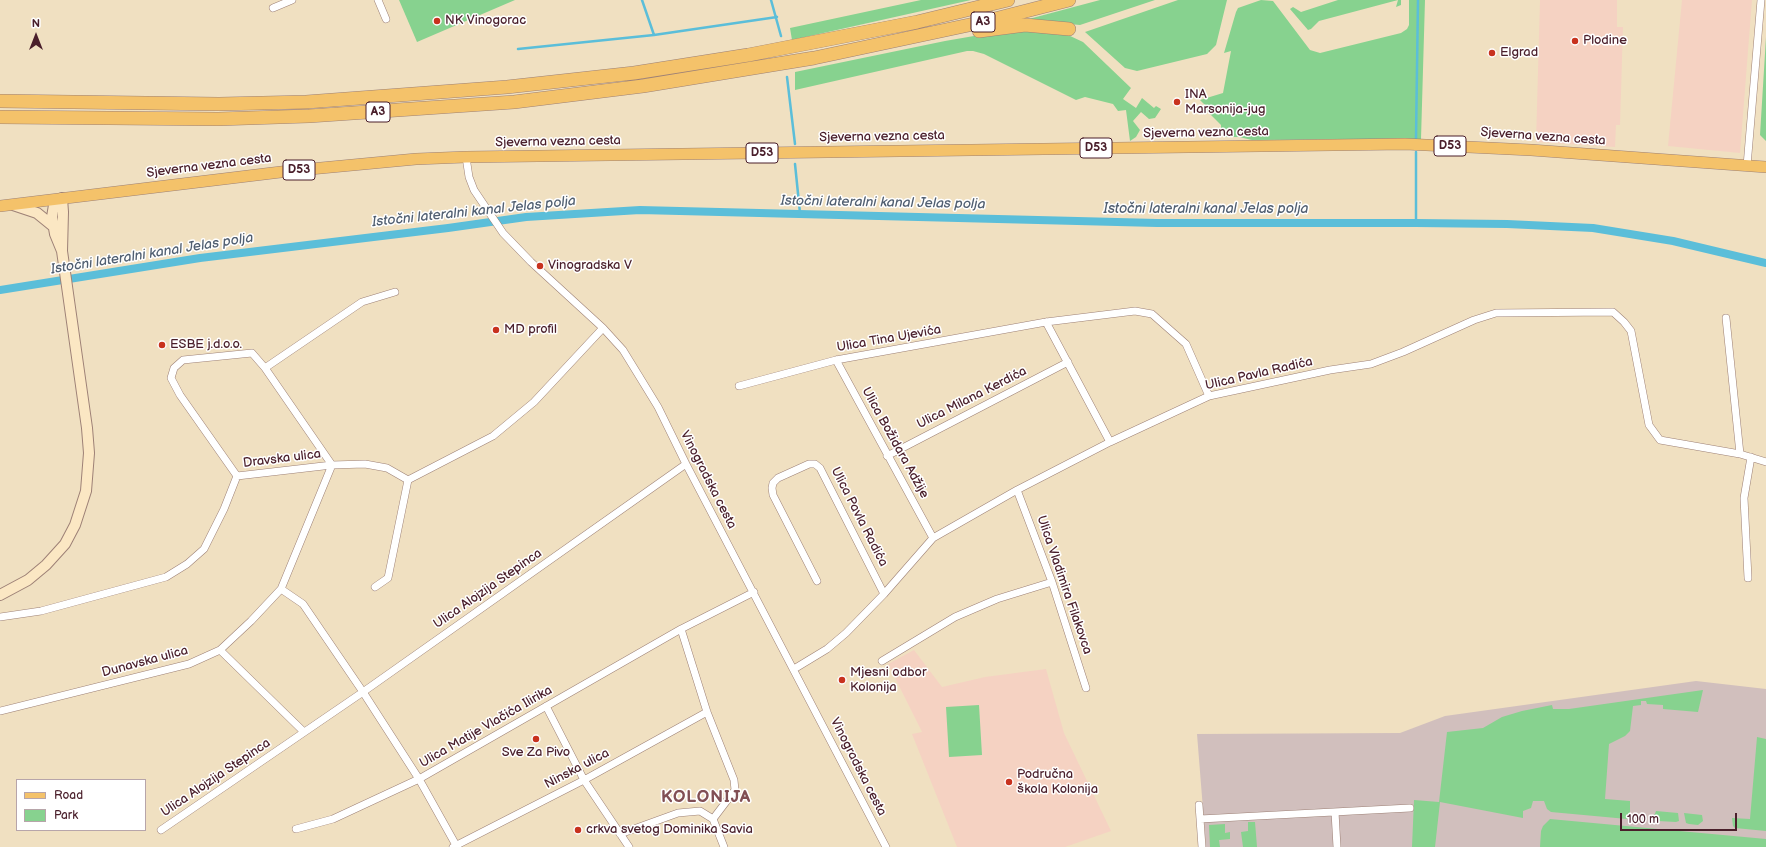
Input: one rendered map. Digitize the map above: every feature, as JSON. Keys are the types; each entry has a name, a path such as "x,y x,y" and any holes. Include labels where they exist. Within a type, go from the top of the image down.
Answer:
{"highway":[{"path":"917,22 935,12 979,0"},
{"name":"A3","path":"0,101 211,104 306,102 507,87 634,73 748,55 917,22 1008,0"},
{"name":"A3","path":"0,117 234,119 309,116 514,102 643,86 753,69 897,41 1069,0"},
{"path":"897,41 917,44 971,32 1010,26 1045,26 1069,29"}],"main road":[{"name":"Sjeverna vezna cesta","path":"5,206 289,170 416,159 466,157 1405,144 1531,150 1766,167"},
{"path":"62,198 54,205 53,226 62,251"},
{"path":"0,595 28,580 46,565 65,544 75,525 86,491 89,452 87,428 62,251 62,198"},
{"path":"5,206 37,212 53,226"}],"street":[{"path":"273,8 292,0"},
{"path":"378,0 386,19"},
{"path":"1747,166 1761,0"},
{"name":"Vinogradska cesta","path":"466,157 469,177 474,190 503,233 531,262 603,328 622,350 658,407 686,464 886,847"},
{"path":"265,368 362,302 395,292"},
{"name":"Ulica Tina Ujevića","path":"739,386 836,360 1046,322 1135,311 1152,314 1186,344 1209,396"},
{"name":"Ulica Pavla Radića","path":"794,669 827,649 846,633 884,594 932,538 1017,490 1110,442 1209,396 1330,370 1371,364 1403,352 1474,320 1496,313 1613,312 1620,317 1631,331 1649,425 1660,440 1740,454"},
{"path":"1726,318 1740,454 1766,462"},
{"path":"1046,322 1110,442"},
{"path":"375,587 388,578 408,480 493,436 534,402 603,328"},
{"path":"237,476 180,395 171,378 174,368 183,360 238,354 252,354 265,368 332,465"},
{"name":"Ulica Božidara Adžije","path":"836,360 932,538"},
{"name":"Ulica Milana Kerdića","path":"888,456 1068,362"},
{"path":"1748,578 1744,498 1751,457"},
{"name":"Dravska ulica","path":"0,616 41,611 166,577 187,564 204,549 224,509 237,476 332,465 365,464 387,468 408,480"},
{"name":"Ulica Alojzija Stepinca","path":"161,830 363,692 686,464"},
{"name":"Ulica Pavla Radića","path":"817,581 773,495 772,488 773,483 778,478 809,464 815,464 820,468 884,594"},
{"name":"Dunavska ulica","path":"0,711 189,664 220,650 251,621 281,589 332,465"},
{"name":"Ulica Vladimira Filakovca","path":"1017,490 1052,582 1086,688"},
{"path":"882,661 955,617 997,599 1052,582"},
{"path":"281,589 303,604 363,692 419,779 455,846"},
{"name":"Ulica Matije Vlačića Ilirika","path":"296,829 333,819 419,779 681,629 754,592"},
{"path":"681,629 707,712 734,780 735,790 713,819"},
{"path":"220,650 304,732"},
{"path":"546,706 584,780 629,847"},
{"name":"Ninska ulica","path":"455,846 584,780 707,712"},
{"path":"1199,805 1202,847"},
{"path":"1200,819 1410,808"},
{"path":"620,834 678,813 700,811 713,819 724,847"},
{"path":"1335,812 1337,847"}],"shaded area":[{"path":"1540,0 1617,0 1617,27 1623,27 1620,125 1616,125 1615,147 1536,142"},
{"path":"1682,0 1752,0 1740,153 1668,146"},
{"name":"Područna škola Kolonija","path":"914,650 942,687 985,677 1046,669 1064,733 1111,831 1065,847 957,847 912,734 922,732 888,664"},
{"path":"1696,681 1766,689 1766,847 1206,847 1197,734 1400,733 1445,716"}],"green space":[{"name":"NK Vinogorac","path":"399,0 515,0 417,42"},
{"path":"921,0 971,0 792,40 790,28"},
{"path":"1100,0 1155,0 1080,25 1025,20"},
{"path":"1178,0 1227,0 1216,45 1207,54 1137,71 1125,68 1085,32"},
{"path":"1261,0 1273,1 1310,50 1320,53 1401,33 1407,29 1409,25 1409,0 1425,0 1421,139 1252,140 1239,137 1224,137 1219,131 1221,131 1221,125 1204,108 1206,106 1200,100 1223,93 1231,51 1224,53 1236,12 1238,8"},
{"path":"1338,0 1398,0 1319,21 1308,30 1290,9 1293,7 1301,12"},
{"path":"1398,0 1401,0 1401,5 1396,7"},
{"path":"1026,30 1068,35 1083,42 1131,88 1123,99 1136,108 1142,98 1154,108 1156,106 1161,109 1155,118 1149,119 1141,112 1133,121 1140,130 1136,137 1130,141 1126,110 1118,111 1113,104 1085,97 1076,100 984,54 973,51 967,51 795,90 795,72 945,41 997,32"},
{"path":"1766,37 1766,141 1760,135"},
{"path":"1703,690 1698,712 1663,709 1663,705 1647,704 1646,701 1641,701 1641,705 1633,706 1630,731 1625,736 1609,744 1605,799 1630,801 1630,815 1627,819 1551,812 1547,809 1544,801 1533,801 1531,808 1523,811 1523,818 1440,802 1435,847 1412,847 1414,800 1439,802 1447,732 1483,728 1502,717 1552,705 1553,709 1569,709"},
{"path":"979,705 982,755 949,757 946,707"},
{"path":"1757,737 1766,739 1766,831 1735,828 1733,826 1732,818 1750,819"},
{"path":"1656,811 1678,813 1679,821 1658,821 1654,816"},
{"path":"1684,813 1702,815 1703,821 1698,825 1686,823"},
{"path":"1550,819 1766,839 1766,847 1540,847 1541,831 1543,826"},
{"path":"1248,822 1255,822 1257,847 1243,847 1241,832 1248,831"},
{"path":"1225,824 1225,833 1230,832 1230,839 1219,840 1220,847 1210,847 1209,825"}],"waterway":[{"path":"642,0 654,35"},
{"path":"771,0 781,36"},
{"path":"1416,138 1418,0"},
{"path":"518,49 654,35 777,17"},
{"path":"787,77 795,144"},
{"path":"1416,152 1416,223"},
{"path":"795,164 800,213"},
{"name":"Istočni lateralni kanal Jelas polja","path":"0,290 200,258 526,217 640,210 1157,223 1507,224 1593,228 1673,241 1766,263"}],"place":[{"name":"NK Vinogorac","path":"437,21"},
{"name":"Plodine","path":"1575,41"},
{"name":"Elgrad","path":"1492,53"},
{"name":"INA Marsonija-jug","path":"1177,102"},
{"name":"Vinogradska V","path":"540,266"},
{"name":"MD profil","path":"496,330"},
{"name":"ESBE j.d.o.o.","path":"162,345"},
{"name":"Mjesni odbor Kolonija","path":"842,680"},
{"name":"Sve Za Pivo","path":"536,739"},
{"name":"Područna škola Kolonija","path":"1009,782"},
{"name":"crkva svetog Dominika Savia","path":"578,830"}],"district":[{"name":"KOLONIJA","path":"706,798"}]}
